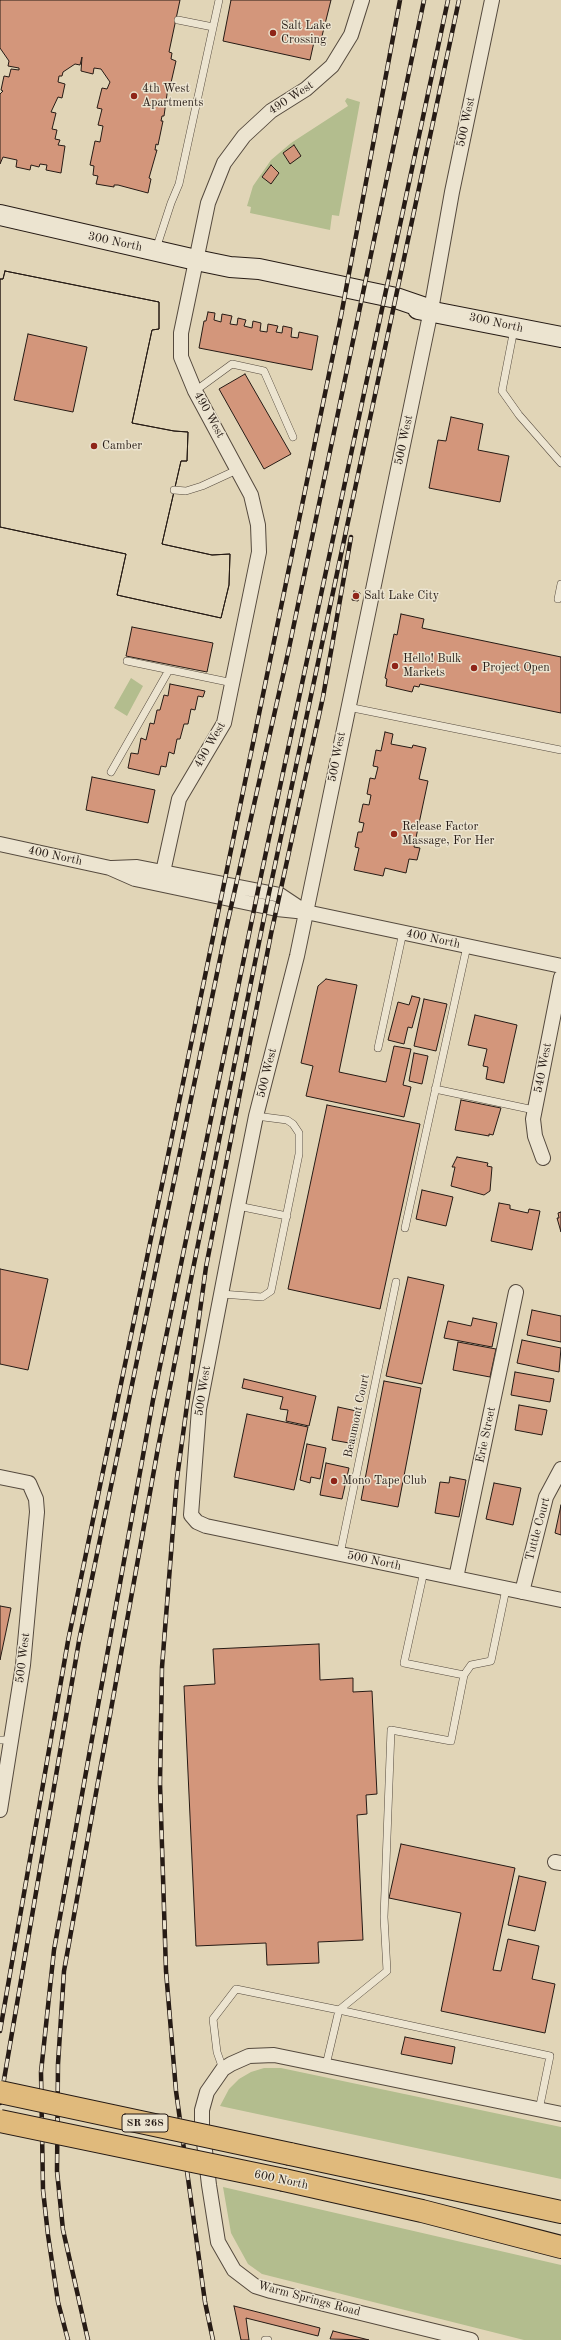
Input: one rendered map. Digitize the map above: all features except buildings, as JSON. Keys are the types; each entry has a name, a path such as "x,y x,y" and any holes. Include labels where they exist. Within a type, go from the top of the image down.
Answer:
{"main road":[{"name":"SR 268","path":"0,2092 561,2212"},
{"name":"600 North","path":"0,2121 284,2180 408,2208 561,2246"}],"street":[{"name":"490 West","path":"163,872 179,799 224,722 258,565 259,542 251,495 239,469 195,391 184,366 180,345 196,260 212,190 224,163 240,140 256,123 271,111 315,83 332,66 351,35 362,0"},
{"name":"500 West","path":"191,1515 199,1409 238,1206 256,1116 306,912 347,707 431,310 452,192 492,0"},
{"name":"300 North","path":"0,215 230,267 257,278 389,306 431,310 561,337"},
{"name":"400 North","path":"0,844 110,868 134,879 277,909 306,912 404,932 561,967"},
{"name":"400 North","path":"110,868 137,867 280,895 306,912"},
{"name":"540 West","path":"543,1158 533,1129 534,1110 561,967"},
{"name":"Erie Street","path":"456,1578 516,1292"},
{"name":"Tuttle Court","path":"522,1592 546,1497 561,1469"},
{"name":"500 West","path":"0,1477 29,1483 36,1499 37,1532 23,1665 6,1740 0,1810"},
{"name":"500 North","path":"191,1515 197,1522 206,1526 561,1600"},
{"name":"Warm Springs Road","path":"326,2065 286,2057 261,2055 239,2060 222,2070 207,2092 202,2110 202,2125 208,2186 217,2237 222,2252 234,2270 255,2286 471,2340"},
{"path":"326,2065 561,2114"}],"lane":[{"path":"155,251 179,184 219,0"},
{"path":"178,20 213,28"},
{"path":"514,327 502,390 519,415 561,463"},
{"path":"195,391 232,364 264,371 293,437"},
{"path":"174,490 186,491 202,486 239,469"},
{"path":"558,599 561,584"},
{"path":"127,661 233,683"},
{"path":"111,772 169,670"},
{"path":"347,707 561,750"},
{"path":"378,1048 404,932"},
{"path":"405,1228 466,946"},
{"path":"435,1089 534,1110"},
{"path":"221,1294 262,1297 271,1291 300,1154 299,1132 293,1124 287,1120 256,1116"},
{"path":"238,1206 287,1216"},
{"name":"Beaumont Court","path":"340,1554 396,1282"},
{"path":"424,1572 404,1663 464,1675"},
{"path":"326,2065 339,2010 387,1971 384,1917 391,1730 451,1741 464,1675 472,1665 491,1661 506,1589"},
{"path":"222,2070 216,2052 213,2019 236,1989 550,2056 539,2110"}],"green space":[{"path":"347,98 360,102 339,216 332,215 330,230 250,213 251,207 247,206 253,186 271,160 291,143 348,106 345,101"},
{"path":"131,678 143,686 127,716 114,708"},
{"path":"264,2068 281,2068 561,2127 561,2179 220,2106 229,2089 239,2079 251,2072"},
{"path":"223,2187 561,2265 561,2340 524,2340 262,2274 248,2264 231,2233"}],"railway":[{"path":"0,2031 68,1641 341,316 400,0"},
{"path":"0,2103 79,1641 227,925 288,653 424,0"},
{"path":"68,2340 58,2302 43,2190 41,2072 54,1950 153,1400 262,871 448,0"},
{"path":"88,2340 63,2230 57,2171 58,2064 64,1971 158,1448 193,1269 269,893 459,0"},
{"path":"213,2340 205,2302 176,2091 166,1971 160,1783 162,1667 177,1478 206,1267 271,934 323,697 351,537"}],"place":[{"name":"Salt Lake Crossing","path":"273,33"},
{"name":"4th West Apartments","path":"134,96"},
{"name":"Camber","path":"94,446"},
{"name":"Salt Lake City","path":"356,596"},
{"name":"Hello! Bulk Markets","path":"395,666"},
{"name":"Project Open","path":"474,668"},
{"name":"Release Factor Massage, For Her","path":"394,834"},
{"name":"Mono Tape Club","path":"334,1481"}]}
